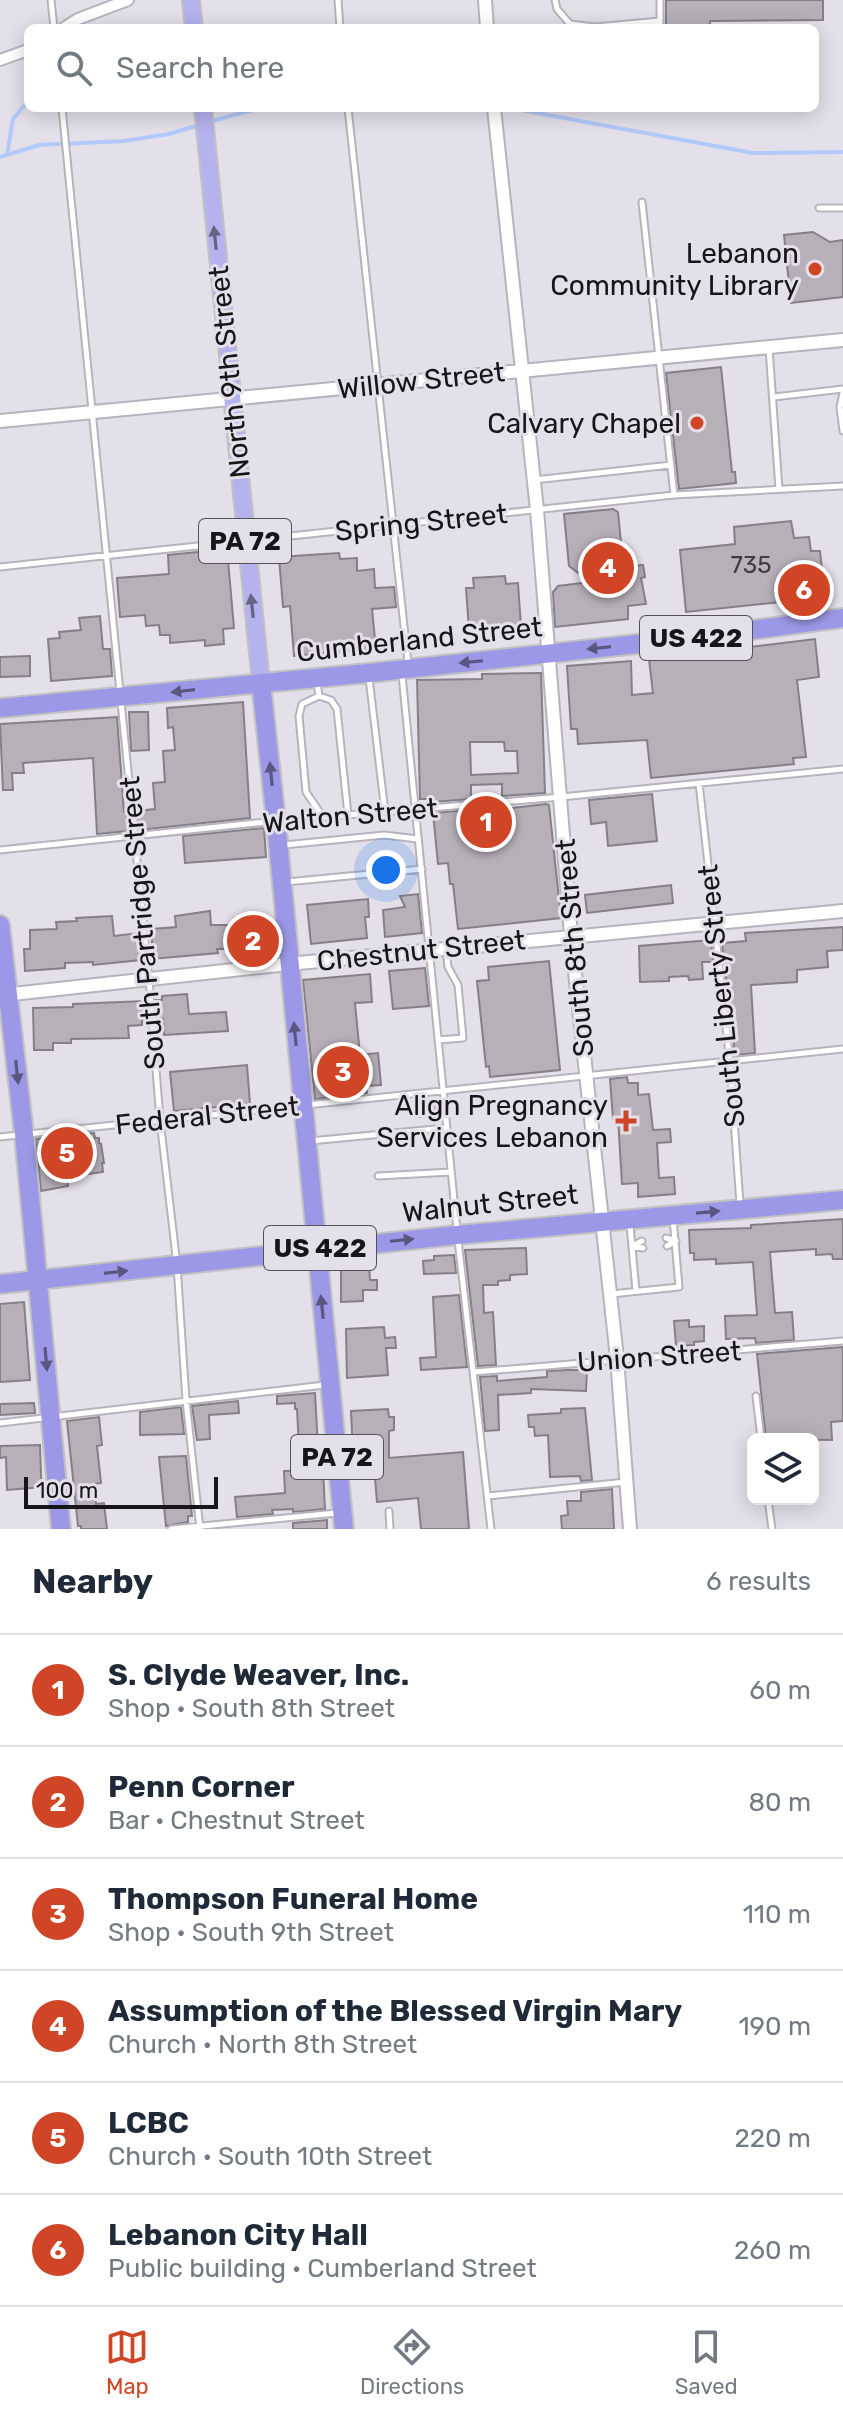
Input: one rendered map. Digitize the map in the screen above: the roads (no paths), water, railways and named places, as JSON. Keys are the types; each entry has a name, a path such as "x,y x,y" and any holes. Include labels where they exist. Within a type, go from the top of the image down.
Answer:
{"highway":[{"name":"Cumberland Street","path":"0,708 261,683 318,687 369,673 843,618"},
{"name":"PA 72","path":"261,683 343,1521"},
{"path":"0,925 4,995 24,1134 61,1529"},
{"name":"Walnut Street","path":"0,1284 602,1220 843,1200"}],"main road":[{"path":"191,0 194,24"},
{"name":"North 9th Street","path":"203,112 261,683"}],"street":[{"path":"485,0 487,24"},
{"path":"70,24 123,1"},
{"path":"0,60 24,51"},
{"name":"South 8th Street","path":"494,112 537,510 571,935 617,1358 630,1529"},
{"name":"Willow Street","path":"0,421 843,340"},
{"name":"Chestnut Street","path":"4,995 571,935 843,911"}],"lane":[{"path":"51,0 54,24"},
{"path":"338,0 340,24"},
{"path":"555,0 557,9 570,24"},
{"path":"660,0 660,24"},
{"name":"South Partridge Street","path":"62,112 149,980 160,1120 177,1265 186,1400 200,1528"},
{"path":"348,112 393,526 415,809 442,1091 491,1529"},
{"path":"642,202 674,495"},
{"path":"819,208 843,208"},
{"path":"769,347 779,489"},
{"path":"774,397 843,391 840,407 843,431"},
{"path":"533,480 671,465"},
{"name":"Spring Street","path":"0,567 674,495 843,486"},
{"path":"369,673 385,812"},
{"path":"323,817 306,792 299,716 302,704 318,687 337,709 348,815"},
{"name":"Walton Street","path":"0,850 276,821 843,769"},
{"name":"South Liberty Street","path":"699,783 730,1063 740,1209"},
{"path":"278,845 384,835 418,839"},
{"path":"281,883 422,869"},
{"path":"438,1040 463,1038 458,985 448,967 446,948"},
{"name":"Federal Street","path":"0,1137 843,1049"},
{"path":"305,1141 446,1128"},
{"path":"378,1176 451,1172"},
{"path":"610,1295 679,1287 673,1215"},
{"path":"629,1218 636,1291"},
{"path":"666,1238 676,1241"},
{"path":"667,1246 676,1241"},
{"path":"632,1246 643,1244"},
{"name":"Union Street","path":"474,1372 843,1341"},
{"path":"0,1423 330,1384"},
{"path":"756,1396 760,1433"},
{"path":"488,1496 626,1482"},
{"path":"769,1505 772,1529"},
{"path":"389,1511 390,1529"},
{"path":"171,1529 343,1521"}],"waterway":[{"path":"7,155 13,119 24,106"},
{"path":"208,122 245,112"},
{"path":"532,112 753,153 843,152"},
{"path":"0,157 39,145 124,141 169,134 199,125"}],"place":[{"name":"Lebanon Community Library","path":"815,269"},
{"name":"Calvary Chapel","path":"697,423"},
{"name":"Assumption of the Blessed Virgin Mary","path":"608,568"},
{"name":"Lebanon City Hall","path":"804,590"},
{"name":"S. Clyde Weaver, Inc.","path":"486,822"},
{"name":"Penn Corner","path":"253,941"},
{"name":"Thompson Funeral Home","path":"343,1072"},
{"name":"Align Pregnancy Services Lebanon","path":"626,1121"},
{"name":"LCBC","path":"67,1153"}]}
